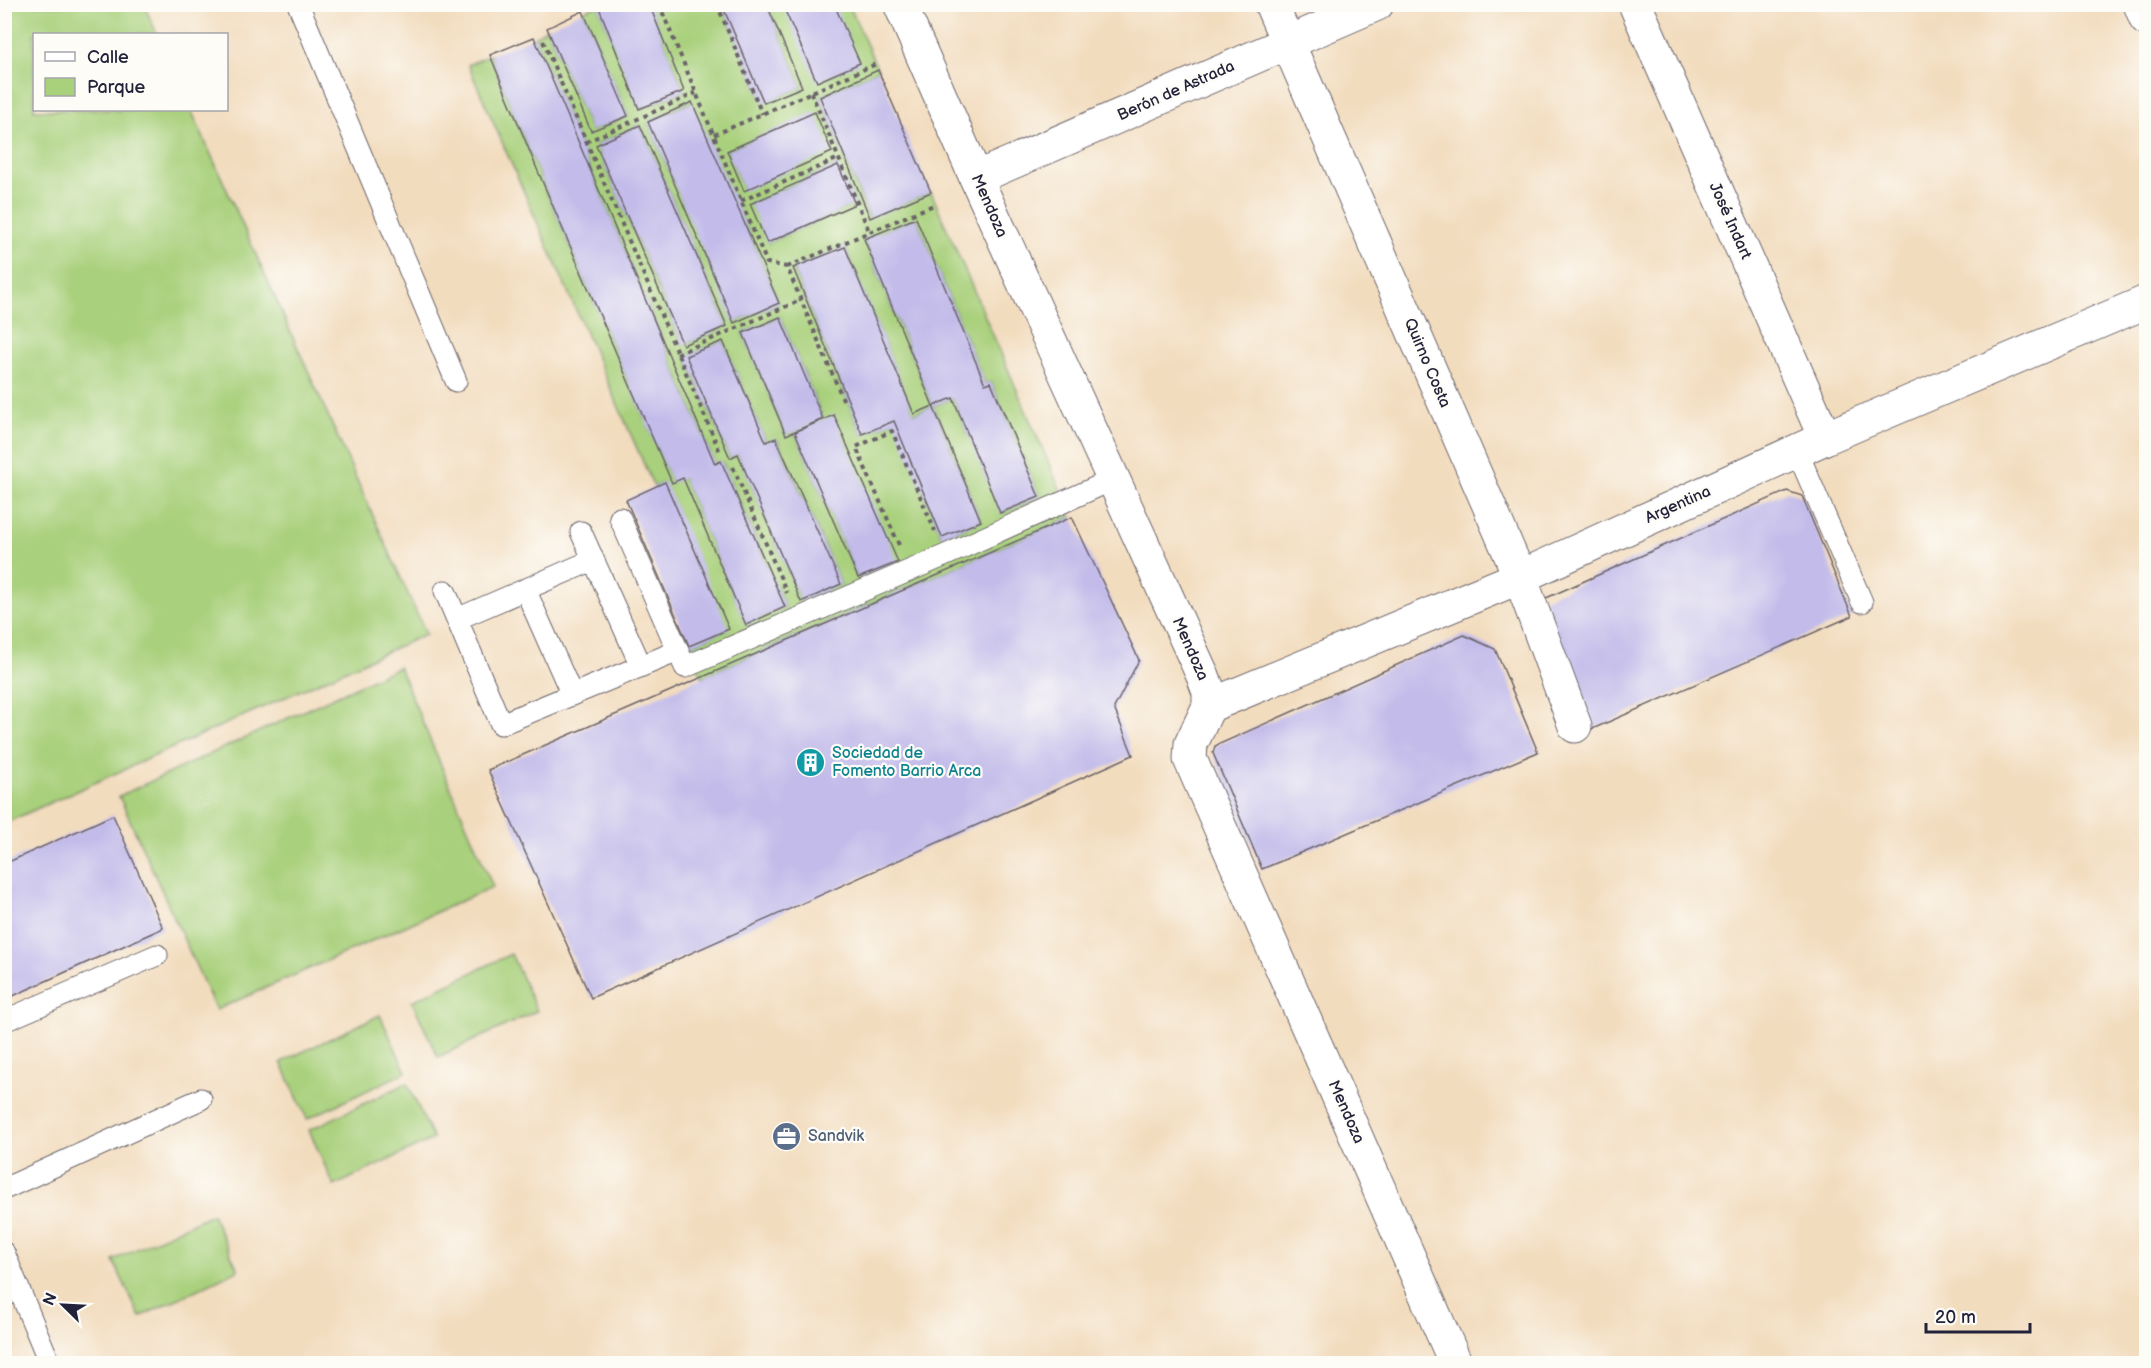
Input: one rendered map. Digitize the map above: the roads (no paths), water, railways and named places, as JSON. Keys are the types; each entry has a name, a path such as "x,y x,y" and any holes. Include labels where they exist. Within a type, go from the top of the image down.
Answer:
{"street":[{"name":"Mendoza","path":"900,4 1112,480 1203,676 1209,692 1209,706 1191,744 1190,759 1456,1364"},
{"name":"Quirno Costa","path":"1271,4 1520,577 1575,726"},
{"name":"Berón de Astrada","path":"976,178 1377,4"},
{"name":"José Indart","path":"1635,4 1811,444"},
{"path":"2140,4 2146,19"},
{"name":"Argentina","path":"1209,706 1520,577 1811,444 2146,302"}],"lane":[{"path":"298,4 456,381"},
{"path":"1811,444 1862,602"},
{"path":"620,518 685,667 946,555 1112,480"},
{"path":"580,532 641,666"},
{"path":"457,619 593,560"},
{"path":"525,590 572,695"},
{"path":"445,591 501,724 678,651"},
{"path":"4,1021 157,955"},
{"path":"4,1189 201,1099"},
{"path":"4,1253 50,1364"}],"place":[{"name":"Sociedad de Fomento Barrio Arca","path":"811,762"},
{"name":"Sandvik","path":"787,1136"}]}
